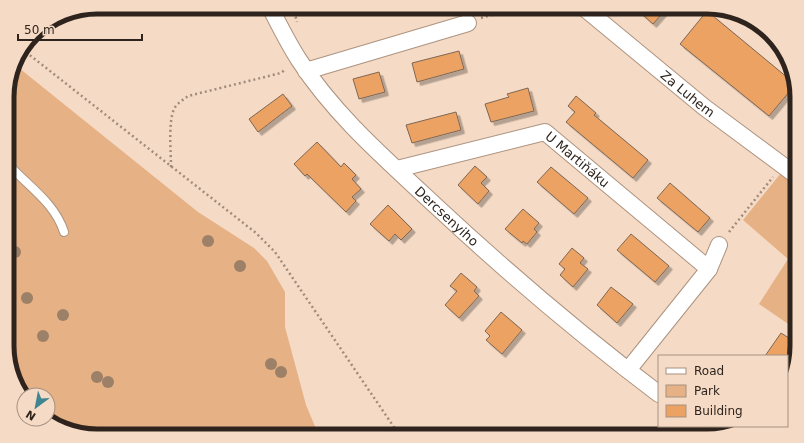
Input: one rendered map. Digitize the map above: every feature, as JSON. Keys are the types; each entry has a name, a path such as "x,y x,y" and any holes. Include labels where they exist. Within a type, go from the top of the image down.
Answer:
{"street":[{"name":"Dercsenyiho","path":"274,14 290,47 306,70 327,98 358,133 477,244 658,393"},
{"name":"Za Luhem","path":"591,14 704,107 790,171"},
{"path":"306,70 468,23"},
{"name":"U Martiňáku","path":"397,169 545,132 710,269"},
{"path":"628,370 710,269 719,245"}],"lane":[{"path":"14,170 54,211 60,220 64,232"}],"path":[{"path":"468,23 497,14"},
{"path":"27,53 170,167 256,233 275,252 395,429"},
{"path":"170,167 172,119 174,109 180,102 188,96 281,72 288,68"},
{"path":"719,245 782,165"}],"green space":[{"path":"19,68 198,212 254,248 267,261 285,292 285,327 306,405 316,429 97,429 65,423 56,418 56,387 24,387 20,378 15,357 14,97"},
{"path":"781,173 790,179 790,325 759,304 788,259 743,220"}],"building":[{"path":"642,14 662,14 653,24"},
{"path":"705,14 711,14 787,78 790,91 769,116 680,44"},
{"path":"459,51 464,69 417,82 412,63"},
{"path":"379,72 385,92 359,99 353,79"},
{"path":"528,88 534,111 491,122 485,104 509,97 507,94"},
{"path":"283,94 292,106 258,132 249,119"},
{"path":"576,96 596,113 594,115 648,160 633,178 566,122 575,112 568,106"},
{"path":"456,112 461,130 412,143 406,125"},
{"path":"317,142 341,167 344,163 356,175 352,179 361,189 352,197 356,201 346,212 307,174 305,176 294,164"},
{"path":"475,166 487,177 481,183 489,191 478,204 458,185"},
{"path":"551,167 588,198 574,214 537,182"},
{"path":"670,183 710,218 698,232 657,198"},
{"path":"388,205 412,229 401,240 395,234 389,241 370,224"},
{"path":"523,209 539,223 534,229 537,232 527,244 523,241 522,243 505,229"},
{"path":"631,234 669,266 655,282 617,250"},
{"path":"572,248 584,258 580,263 588,269 573,287 560,275 565,269 559,264"},
{"path":"461,273 477,287 474,291 479,296 459,318 445,305 457,291 450,286"},
{"path":"611,287 633,304 617,323 597,305"},
{"path":"501,312 522,330 502,354 486,340 490,336 485,331"},
{"path":"781,333 790,339 789,356 766,355"}]}
